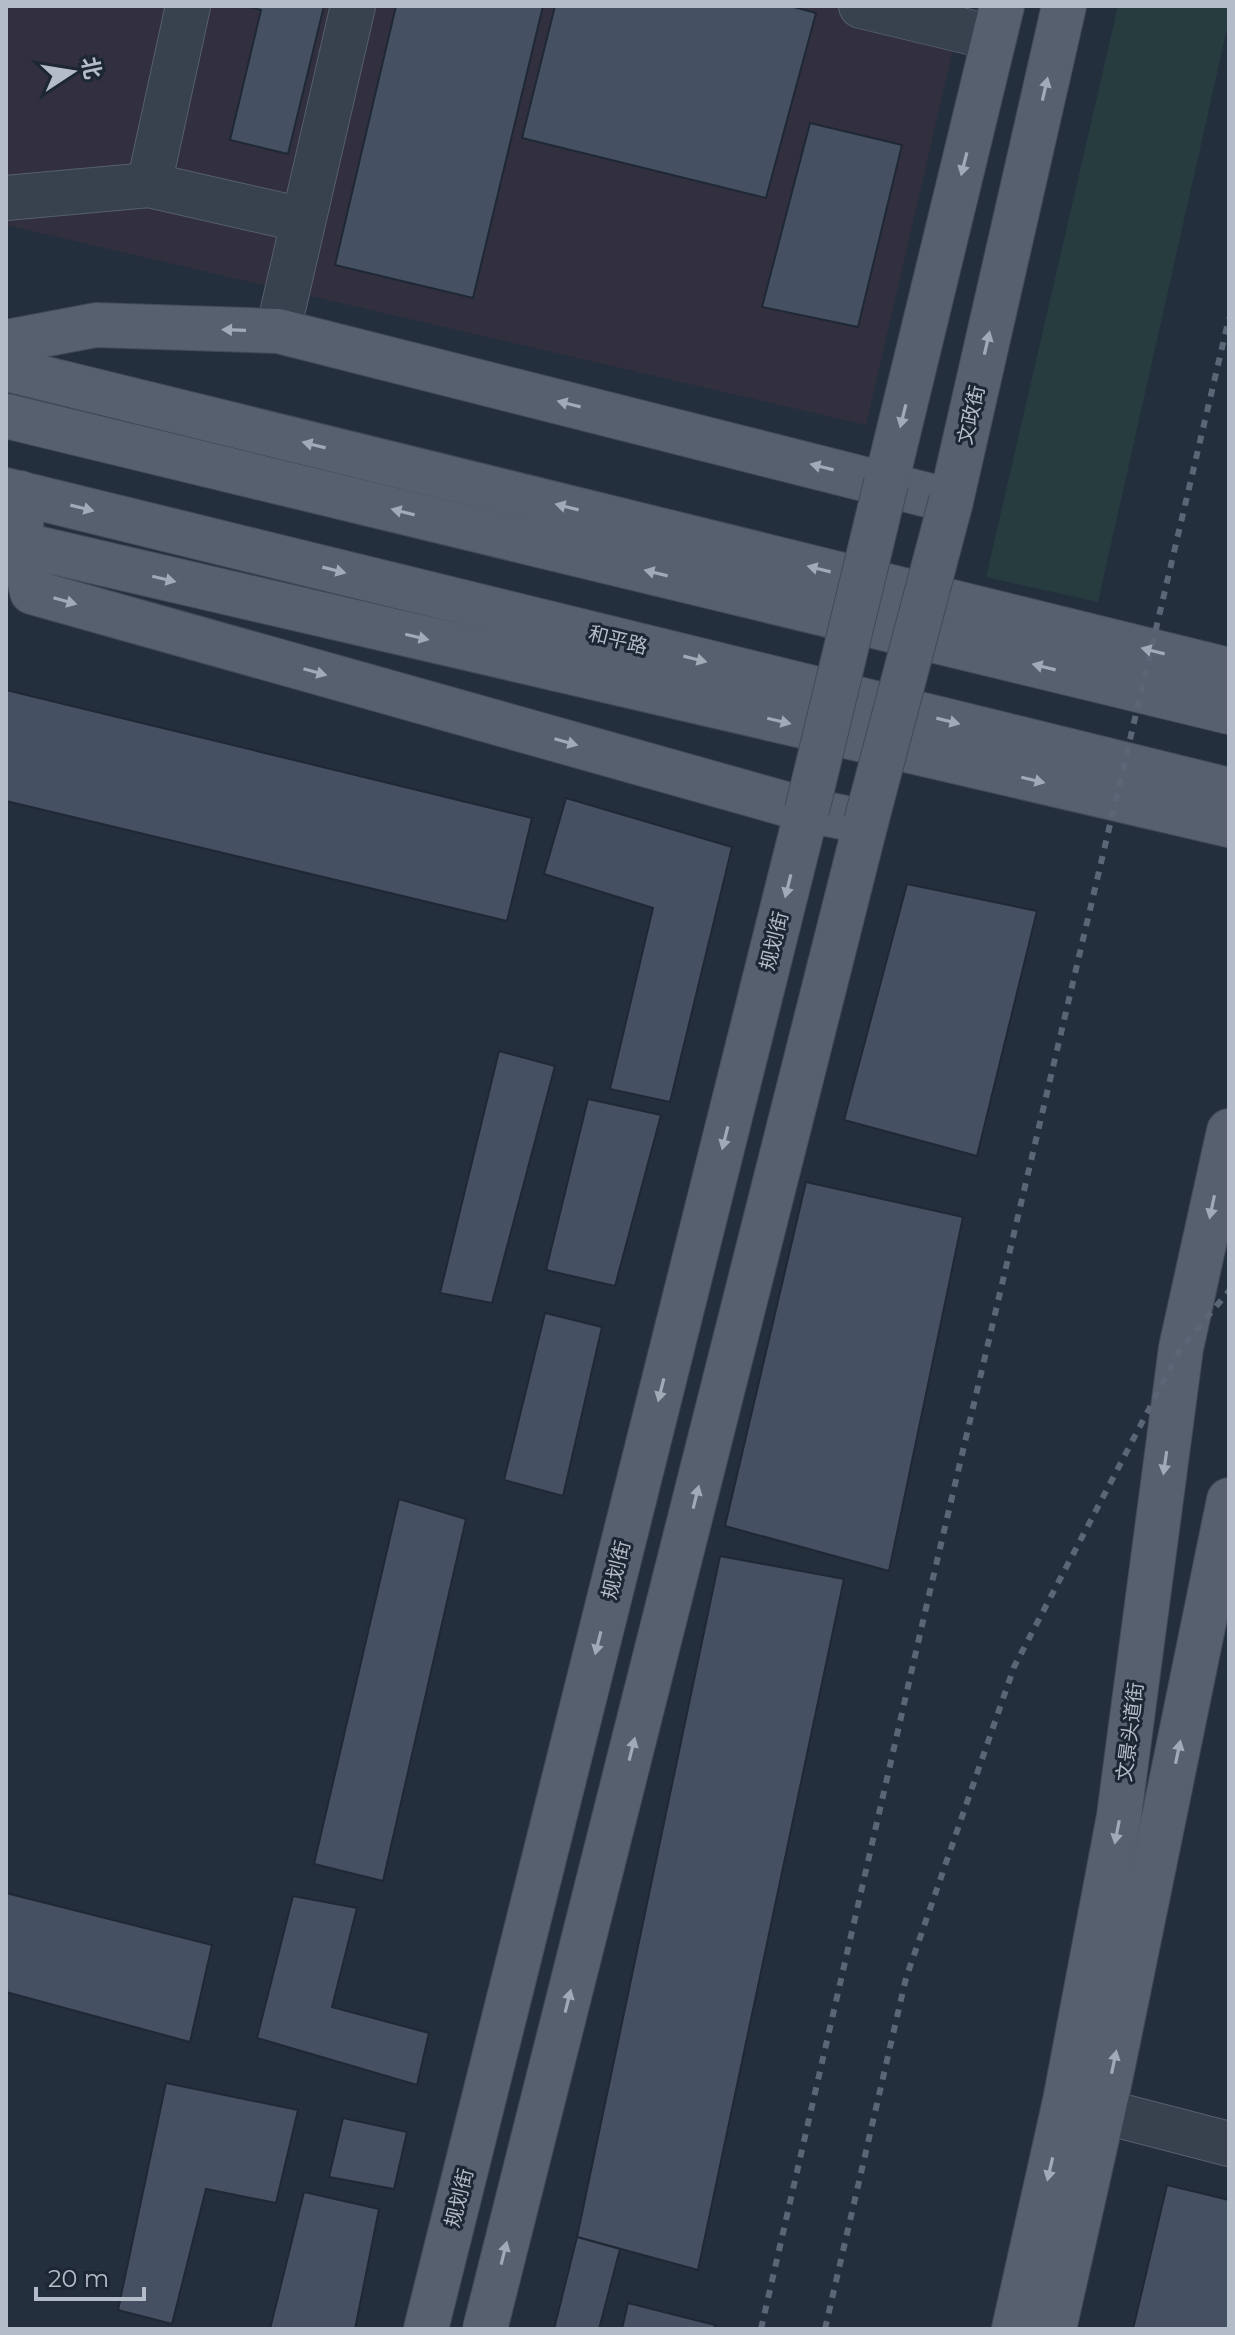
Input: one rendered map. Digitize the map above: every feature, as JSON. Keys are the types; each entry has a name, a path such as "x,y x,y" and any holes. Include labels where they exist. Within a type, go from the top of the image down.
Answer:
{"main road":[{"name":"文政街","path":"866,822 951,501 1064,6"},
{"path":"807,810 998,22"},
{"path":"6,342 96,325 278,331 951,501"},
{"path":"6,369 1229,670"},
{"path":"6,395 55,428"},
{"path":"6,416 1229,712"},
{"path":"13,491 14,544 32,592 807,810 866,822 485,2329"},
{"name":"和平路","path":"13,491 1229,790"},
{"path":"14,544 1229,825"},
{"name":"规划街","path":"426,2329 807,810"},
{"name":"文景头道街","path":"1054,2329 1181,1348 1229,1131"},
{"name":"文景头道街","path":"1014,2329 1084,2106 1229,1500"}],"street":[{"path":"149,185 188,6"},
{"path":"278,331 353,6"},
{"path":"861,6 998,22"},
{"path":"6,198 149,185 303,220"},
{"path":"1084,2106 1229,2144"}],"shaded area":[{"path":"6,6 963,6 866,425 6,225"}],"green space":[{"path":"1118,6 1229,6 1229,20 1098,602 986,577"}],"building":[{"path":"245,6 324,6 288,154 230,140 261,10"},
{"path":"396,6 543,6 473,298 335,265"},
{"path":"555,6 790,6 816,13 766,198 522,138"},
{"path":"810,123 902,145 858,327 762,307"},
{"path":"6,690 532,818 507,921 6,801"},
{"path":"566,798 732,847 670,1102 610,1089 653,908 544,874"},
{"path":"907,884 1037,911 977,1156 844,1120"},
{"path":"499,1051 555,1066 492,1303 440,1293"},
{"path":"588,1099 661,1115 615,1286 546,1270"},
{"path":"806,1182 963,1217 889,1571 725,1526"},
{"path":"545,1313 602,1327 563,1496 504,1480"},
{"path":"399,1499 466,1519 383,1881 314,1864"},
{"path":"720,1556 844,1579 698,2270 577,2237"},
{"path":"6,1893 212,1945 190,2042 6,1992"},
{"path":"293,1896 357,1908 332,2007 429,2033 417,2085 257,2038"},
{"path":"166,2083 298,2110 276,2203 206,2189 172,2324 118,2310"},
{"path":"343,2118 407,2132 394,2189 329,2177"},
{"path":"1167,2185 1229,2200 1228,2329 1133,2329"},
{"path":"304,2192 379,2209 355,2329 270,2329"},
{"path":"577,2237 620,2249 599,2329 554,2329"},
{"path":"628,2303 715,2325 714,2329 622,2329"}],"railway":[{"path":"761,2329 929,1595 1229,318"},
{"path":"825,2329 906,1978 1014,1667 1181,1348 1229,1291"}]}
